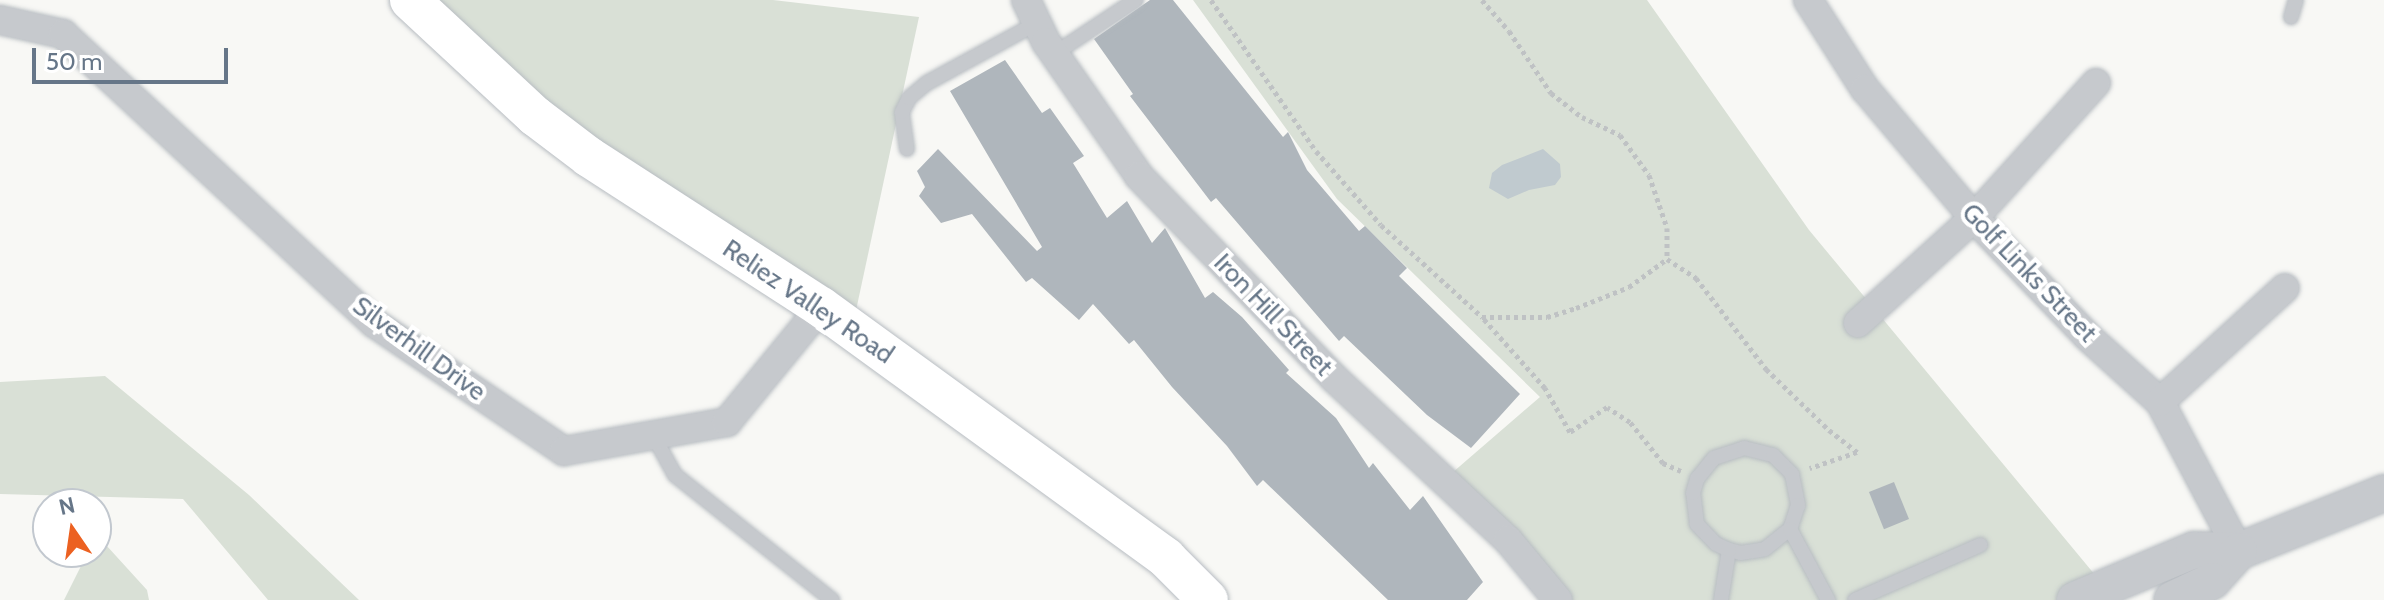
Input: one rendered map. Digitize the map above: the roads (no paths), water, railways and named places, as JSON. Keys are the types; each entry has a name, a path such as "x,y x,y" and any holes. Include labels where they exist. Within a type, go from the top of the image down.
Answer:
{"main road":[{"name":"Reliez Valley Road","path":"410,0 535,116 589,157 821,307 1166,558 1208,600"}],"street":[{"name":"Golf Links Street","path":"1808,0 1865,89 1974,218 2087,336 2160,402 2239,551"},
{"name":"Iron Hill Street","path":"1032,11 1054,54 1139,176 1334,378 1508,540 1558,600"},
{"name":"Silverhill Drive","path":"0,20 63,34 374,323 564,451 727,422 821,307"},
{"path":"1858,323 1974,218 2096,83"},
{"path":"2160,402 2285,288"},
{"path":"2075,600 2194,550 2239,551 2384,493"},
{"path":"2172,600 2212,581 2239,551"}],"lane":[{"path":"1054,54 1136,0"},
{"path":"2291,17 2296,0"},
{"path":"907,149 902,112 909,98 1032,11"},
{"path":"653,435 675,475 832,600"},
{"path":"1744,448 1773,455 1792,474 1798,505 1790,529 1765,549 1741,553 1729,550 1705,535 1697,524 1693,493 1697,479 1714,458 1744,448"},
{"path":"1790,529 1828,600"},
{"path":"1855,600 1980,545"},
{"path":"1721,600 1729,550"}]}
